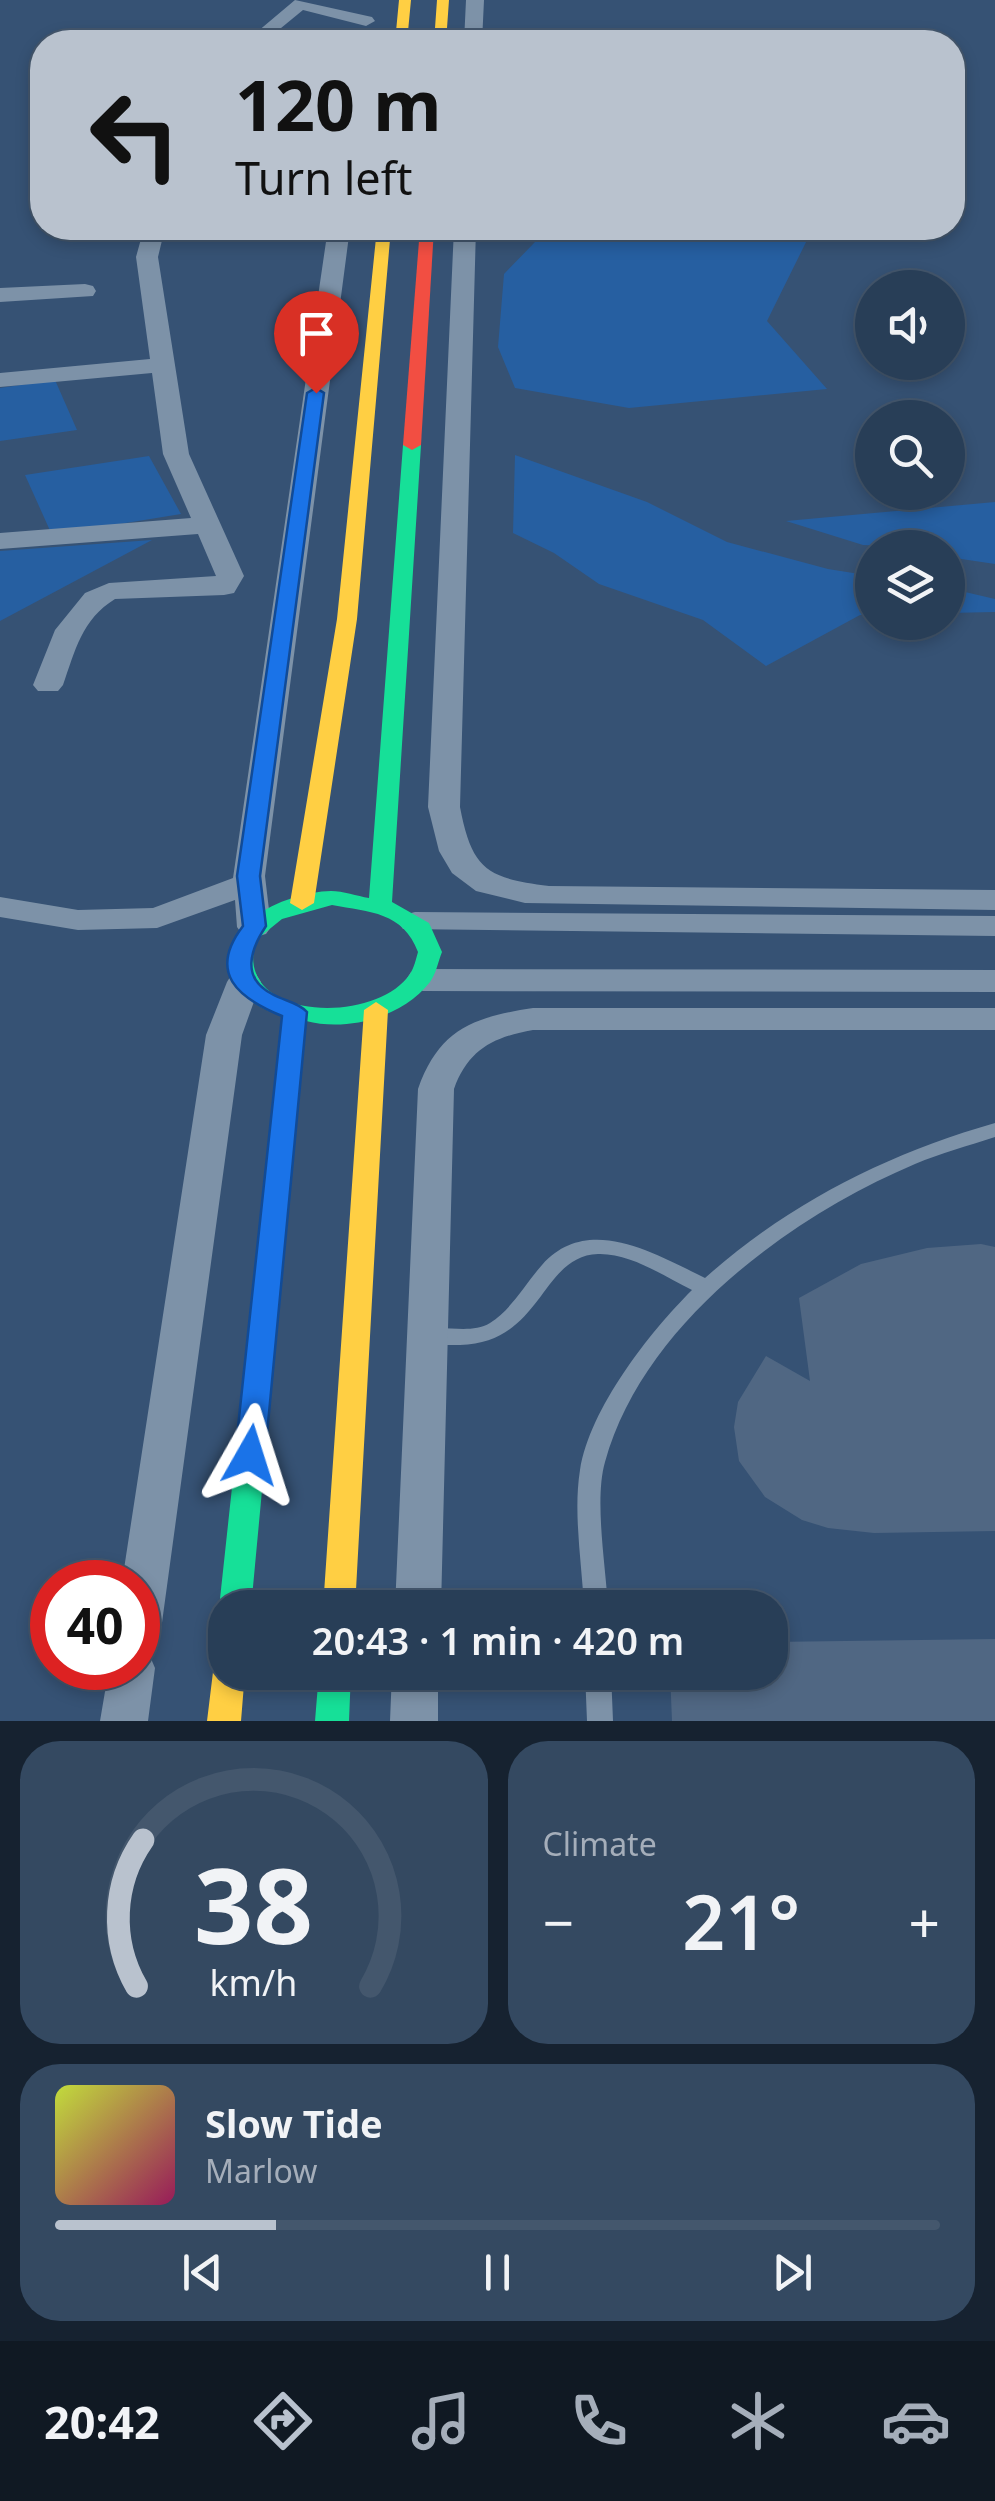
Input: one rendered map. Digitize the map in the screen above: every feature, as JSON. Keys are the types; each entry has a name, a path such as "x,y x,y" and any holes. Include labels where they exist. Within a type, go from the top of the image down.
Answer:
{"street":[{"path":"276,0 366,21"},
{"path":"365,30 369,0"},
{"path":"403,30 406,0"},
{"path":"441,30 443,0"},
{"path":"474,30 475,0"},
{"path":"269,30 300,4"},
{"path":"48,685 76,612 95,598 109,591 224,588 230,576 176,454 147,258 151,240"},
{"path":"254,926 250,883 336,240"},
{"path":"302,903 347,619 383,240"},
{"path":"380,904 426,240"},
{"path":"466,240 444,807 453,853 464,869 491,886 549,896 995,900"},
{"path":"0,295 85,291"},
{"path":"0,380 163,365"},
{"path":"0,541 210,525"},
{"path":"0,907 78,920 157,918 250,883"},
{"path":"332,898 380,904 415,922 429,940 432,960 423,980 404,998 345,1017 295,1012 260,998 244,982 238,963 241,944 254,926 275,912 302,903 332,898"},
{"path":"415,922 995,926"},
{"path":"423,980 995,981"},
{"path":"148,1560 224,1034 244,982"},
{"path":"339,1590 376,1010"},
{"path":"237,1590 295,1012"},
{"path":"419,1590 436,1089 443,1063 467,1038 502,1023 534,1018 991,1023"},
{"path":"124,1721 129,1690"},
{"path":"224,1721 227,1690"},
{"path":"332,1721 333,1690"},
{"path":"414,1721 415,1690"}],"lane":[{"path":"595,1590 592,1466 614,1410 659,1339 708,1288 808,1208 903,1160 995,1130"},
{"path":"429,1336 476,1336 496,1330 562,1255 578,1248 602,1246 624,1250 708,1288"},
{"path":"599,1690 600,1721"}],"shaded area":[{"path":"807,240 767,321 827,389 629,408 515,388 498,347 504,274 535,242"},
{"path":"55,380 77,430 0,441 0,388"},
{"path":"515,455 647,502 727,542 855,573 855,618 766,666 703,620 599,584 554,553 513,533"},
{"path":"149,456 181,514 52,535 25,475"},
{"path":"995,502 995,564 965,560 965,530 855,530 855,543 786,521 907,510 965,510 965,505"},
{"path":"152,540 0,621 0,551"},
{"path":"965,592 995,599 995,612 965,613"}],"building":[{"path":"981,1244 995,1247 995,1531 874,1533 828,1528 802,1520 765,1497 739,1461 734,1427 738,1402 766,1356 810,1381 799,1298 861,1264 927,1248"},
{"path":"995,1639 995,1721 672,1721 671,1690 788,1690 788,1642"}],"traffic: fast":[{"path":"380,904 412,445"},
{"path":"332,898 389,909 421,928 430,952 421,977 397,999 363,1014 321,1017 276,1006 252,988 245,977 241,965 245,940 253,928 274,914 332,898"},
{"path":"237,1590 295,1013"},
{"path":"332,1721 334,1690"}],"traffic: slow":[{"path":"402,30 405,0"},
{"path":"441,30 443,0"},
{"path":"302,903 347,619 383,240"},
{"path":"340,1590 376,1010"},
{"path":"224,1721 227,1690"}],"traffic: jam":[{"path":"412,445 426,240"}],"route":[{"path":"250,1455 295,1012 260,998 244,982 238,963 241,944 254,926 249,876 316,393"}]}
